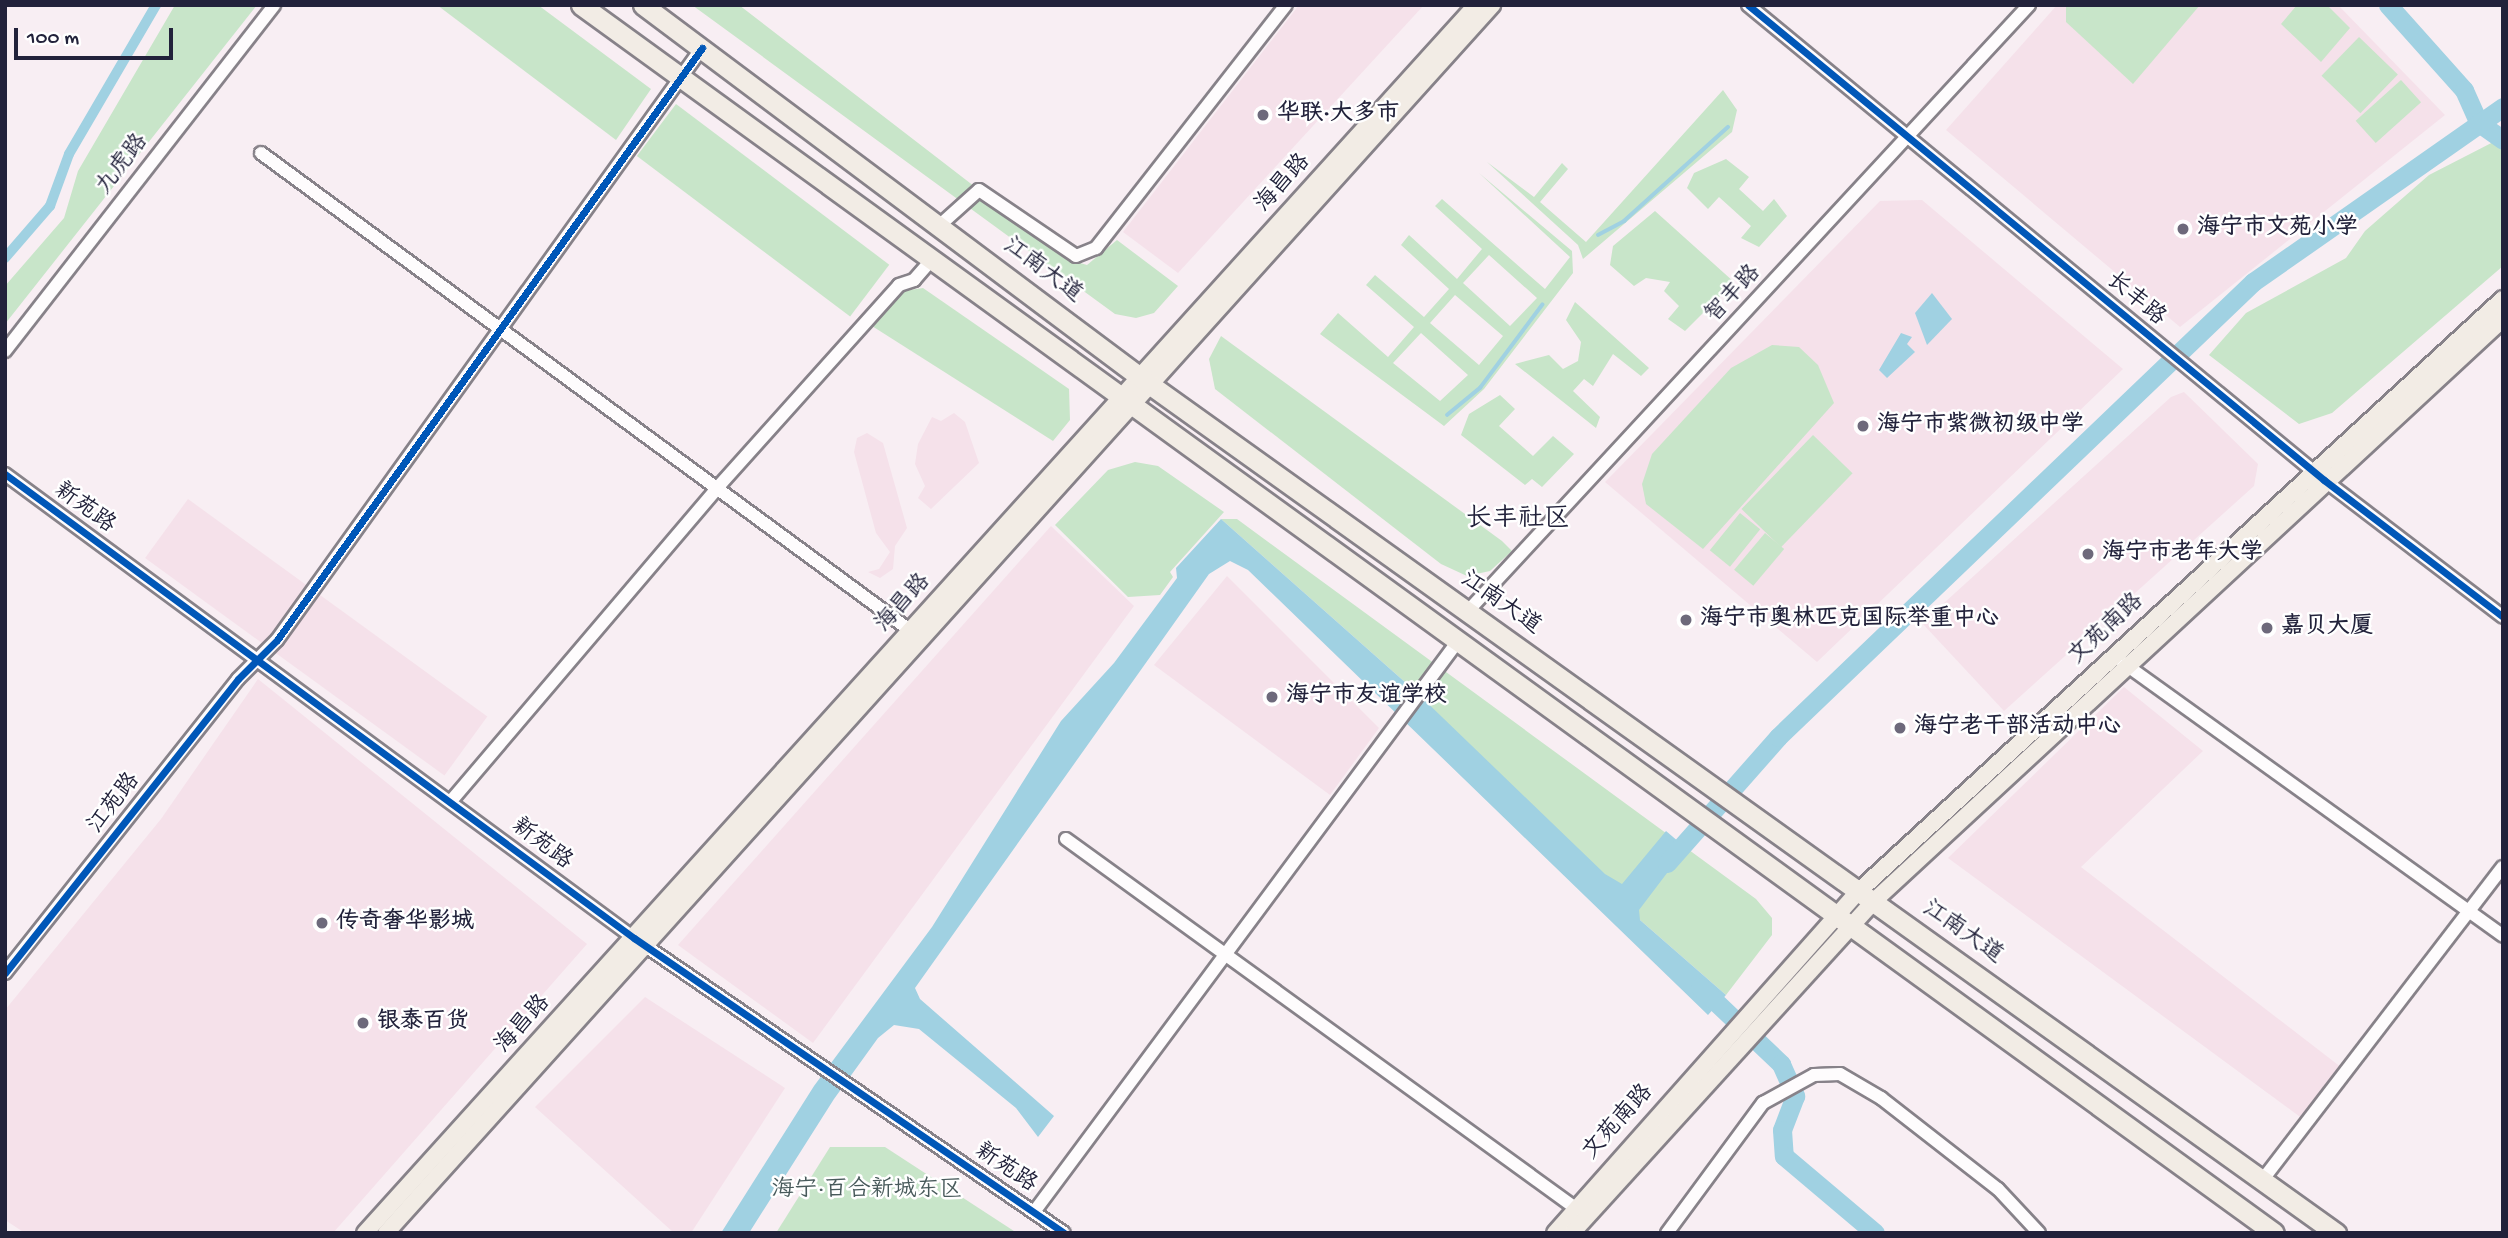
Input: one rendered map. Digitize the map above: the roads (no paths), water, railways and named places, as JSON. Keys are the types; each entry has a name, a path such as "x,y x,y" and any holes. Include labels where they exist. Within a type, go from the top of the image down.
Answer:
{"highway":[{"path":"581,5 933,258 1127,403 1849,919 2274,1233"},
{"name":"江南大道","path":"643,5 1147,380 2264,1178 2336,1233"}],"main road":[{"name":"海昌路","path":"386,1233 639,942 1127,403 1476,5"},
{"name":"海昌路","path":"1147,380 1492,5"},
{"name":"文苑南路","path":"1867,895 2127,665 2319,474 2503,299"},
{"name":"文苑南路","path":"1555,1233 1574,1207 1720,1045 1761,1013 1849,919 1867,895 2113,655 2319,474 2503,319"},
{"name":"海昌路","path":"365,1233 639,942"},
{"name":"文苑南路","path":"1572,1233 1735,1052 1761,1013"}],"street":[{"name":"九虎路","path":"5,351 274,5"},
{"path":"940,225 979,190 1076,256 1096,248 1286,5"},
{"name":"长丰路","path":"1748,5 2146,334 2319,474 2503,617"},
{"name":"智丰路","path":"1468,611 1910,137 2029,5"},
{"name":"江苑路","path":"5,973 255,659 277,640 702,48"},
{"path":"261,153 718,486 916,635"},
{"path":"451,801 718,486 899,285 914,280 933,258"},
{"name":"新苑路","path":"5,474 639,942 1064,1233"},
{"path":"1034,1212 1227,956 1458,640"},
{"path":"2113,655 2503,936"},
{"path":"1066,839 1574,1207"},
{"path":"2264,1178 2503,867"},
{"path":"1667,1233 1771,1098 1812,1077 1840,1074 1881,1098 1998,1189 2039,1233"}],"water":[{"path":"1932,293 1952,319 1927,345 1915,313"},
{"path":"1901,333 1912,337 1907,344 1915,352 1887,378 1879,370"},
{"path":"1221,519 1415,691 1605,874 1622,884 1666,831 1686,848 1639,910 1640,920 1726,995 1708,1015 1248,570 1230,561 1209,574 915,988 920,999 1054,1116 1038,1137 1016,1108 919,1029 894,1025 878,1038 834,1099 749,1233 721,1233 814,1086 932,927 1061,721 1114,663 1177,578 1176,568"}],"waterway":[{"path":"5,258 50,206 69,154 156,5"},
{"path":"2388,5 2464,90 2479,123 2503,140"},
{"path":"1667,863 1778,737 2253,282 2503,107"},
{"path":"1598,235 1624,221 1728,127"},
{"path":"1447,415 1480,388 1542,305"},
{"path":"1700,987 1781,1064 1795,1096 1782,1130 1784,1156 1875,1233"}],"place":[{"name":"华联·大多市","path":"1263,115"},
{"name":"海宁市文苑小学","path":"2183,229"},
{"name":"海宁市紫微初级中学","path":"1863,426"},
{"name":"海宁市老年大学","path":"2088,554"},
{"name":"海宁市奥林匹克国际举重中心","path":"1686,620"},
{"name":"嘉贝大厦","path":"2267,628"},
{"name":"海宁市友谊学校","path":"1272,697"},
{"name":"海宁老干部活动中心","path":"1900,728"},
{"name":"传奇奢华影城","path":"322,923"},
{"name":"银泰百货","path":"363,1023"}],"district":[{"name":"长丰社区","path":"1518,521"}],"park label":[{"name":"海宁·百合新城东区","path":"867,1191"}]}
